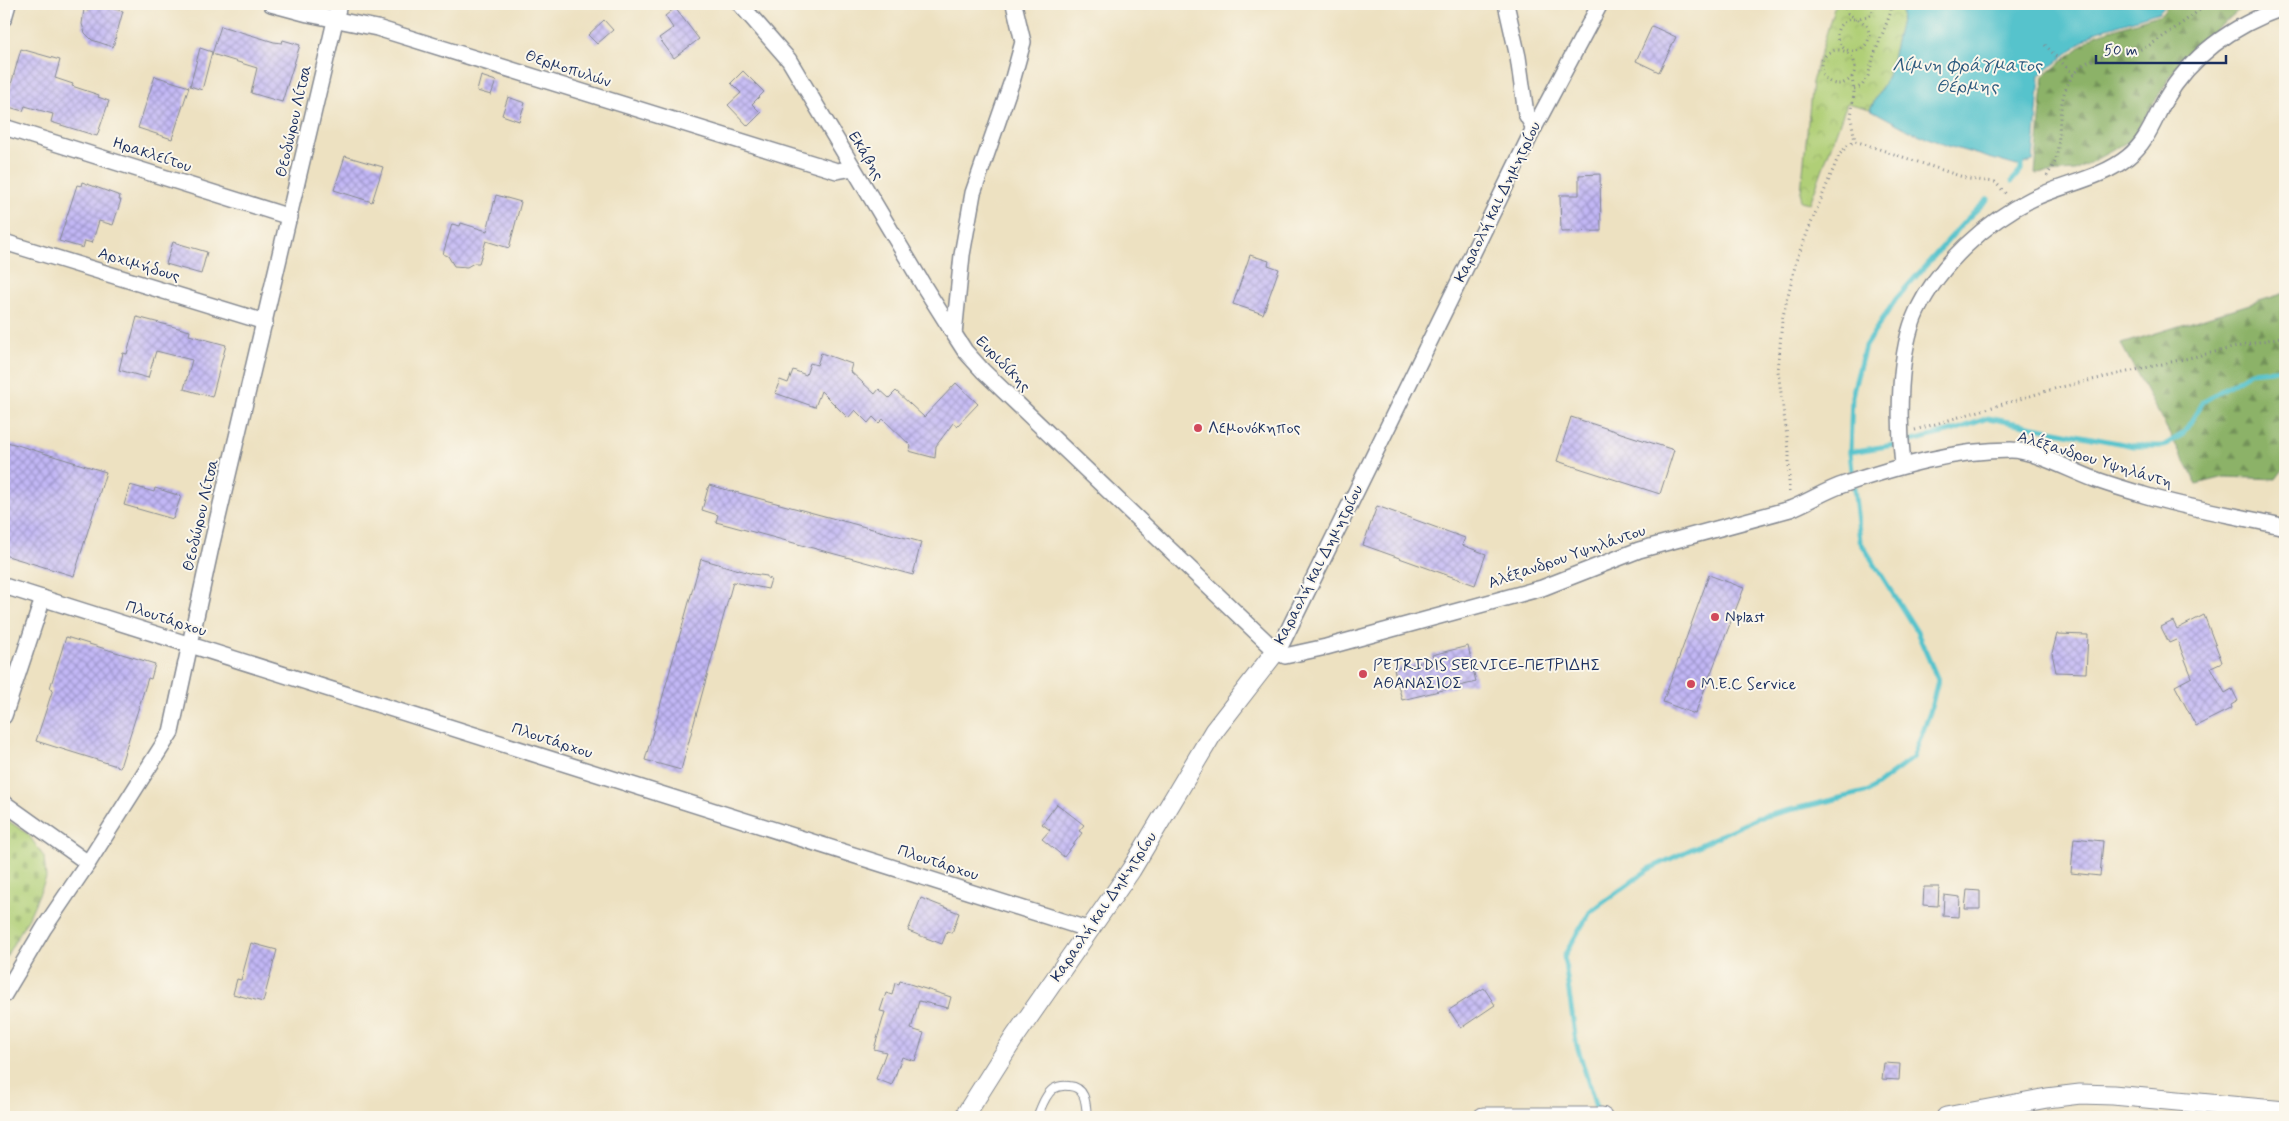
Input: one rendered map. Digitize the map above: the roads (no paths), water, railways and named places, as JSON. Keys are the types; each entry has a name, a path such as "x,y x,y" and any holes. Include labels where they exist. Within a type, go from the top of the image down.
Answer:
{"street":[{"path":"4,18 8,4"},
{"name":"Θερμοπυλών","path":"271,4 386,31 837,171 853,168"},
{"name":"Θεοδώρου Λίτσα","path":"4,995 44,928 88,863 171,732 189,644 339,4"},
{"name":"Εκάβης","path":"740,4 789,60 954,334"},
{"name":"Ευριδίκης","path":"1014,4 1023,42 1013,78 973,193 962,255 954,334 983,371 1276,651"},
{"path":"1506,4 1518,57 1526,114 1534,128"},
{"name":"Καραολή και Δημητρίου","path":"964,1117 1014,1038 1131,870 1214,731 1282,643 1534,128 1600,4"},
{"path":"1903,465 1900,435 1900,402 1904,365 1916,313 1936,280 1959,254 1993,224 2012,202 2034,198 2088,178 2128,157 2142,142 2172,88 2189,67 2216,43 2244,24 2285,7"},
{"name":"Ηρακλείτου","path":"4,127 290,217"},
{"name":"Αρχιμήδους","path":"4,242 265,322"},
{"name":"Αλέξανδρου Υψηλάντη","path":"1866,478 1903,465 1969,452 2014,450 2146,496 2285,527"},
{"name":"Αλέξανδρου Υψηλάντου","path":"1276,651 1285,656 1326,647 1533,590 1639,550 1790,509 1812,501 1844,484 1866,478"},
{"name":"Πλουτάρχου","path":"4,586 1090,930"},
{"path":"4,716 43,598"},
{"path":"4,802 88,863"},
{"path":"1946,1117 2047,1098 2080,1094 2113,1095 2285,1111"},
{"path":"1483,1117 1602,1117"}],"lane":[{"path":"1037,1117 1047,1096 1061,1086 1072,1086 1080,1090 1085,1098 1087,1117"}],"water":[{"name":"Λίμνη Φράγματος Θέρμης","path":"1902,4 2166,4 2159,12 2095,32 2040,75 2033,161 2017,166 1948,146 1910,131 1870,109 1888,76 1902,16"}],"waterway":[{"path":"2012,181 2021,170 2021,159"},
{"path":"1598,1114 1576,1042 1564,956 1590,912 1649,869 1757,818 1869,791 1913,758 1930,712 1938,680 1917,632 1860,541 1850,452 1852,396 1865,346 1896,299 1967,219 1988,199"},
{"path":"1850,452 1900,444 1955,430 1988,418 2134,446 2163,446 2183,434 2203,402 2251,372 2285,369"}],"place":[{"name":"Λεμονόκηπος","path":"1198,428"},
{"name":"Nplast","path":"1715,617"},
{"name":"PETRIDIS SERVICE-ΠΕΤΡΙΔΗΣ ΑΘΑΝΑΣΙΟΣ","path":"1363,674"},
{"name":"M.E.C Service","path":"1691,684"}]}
